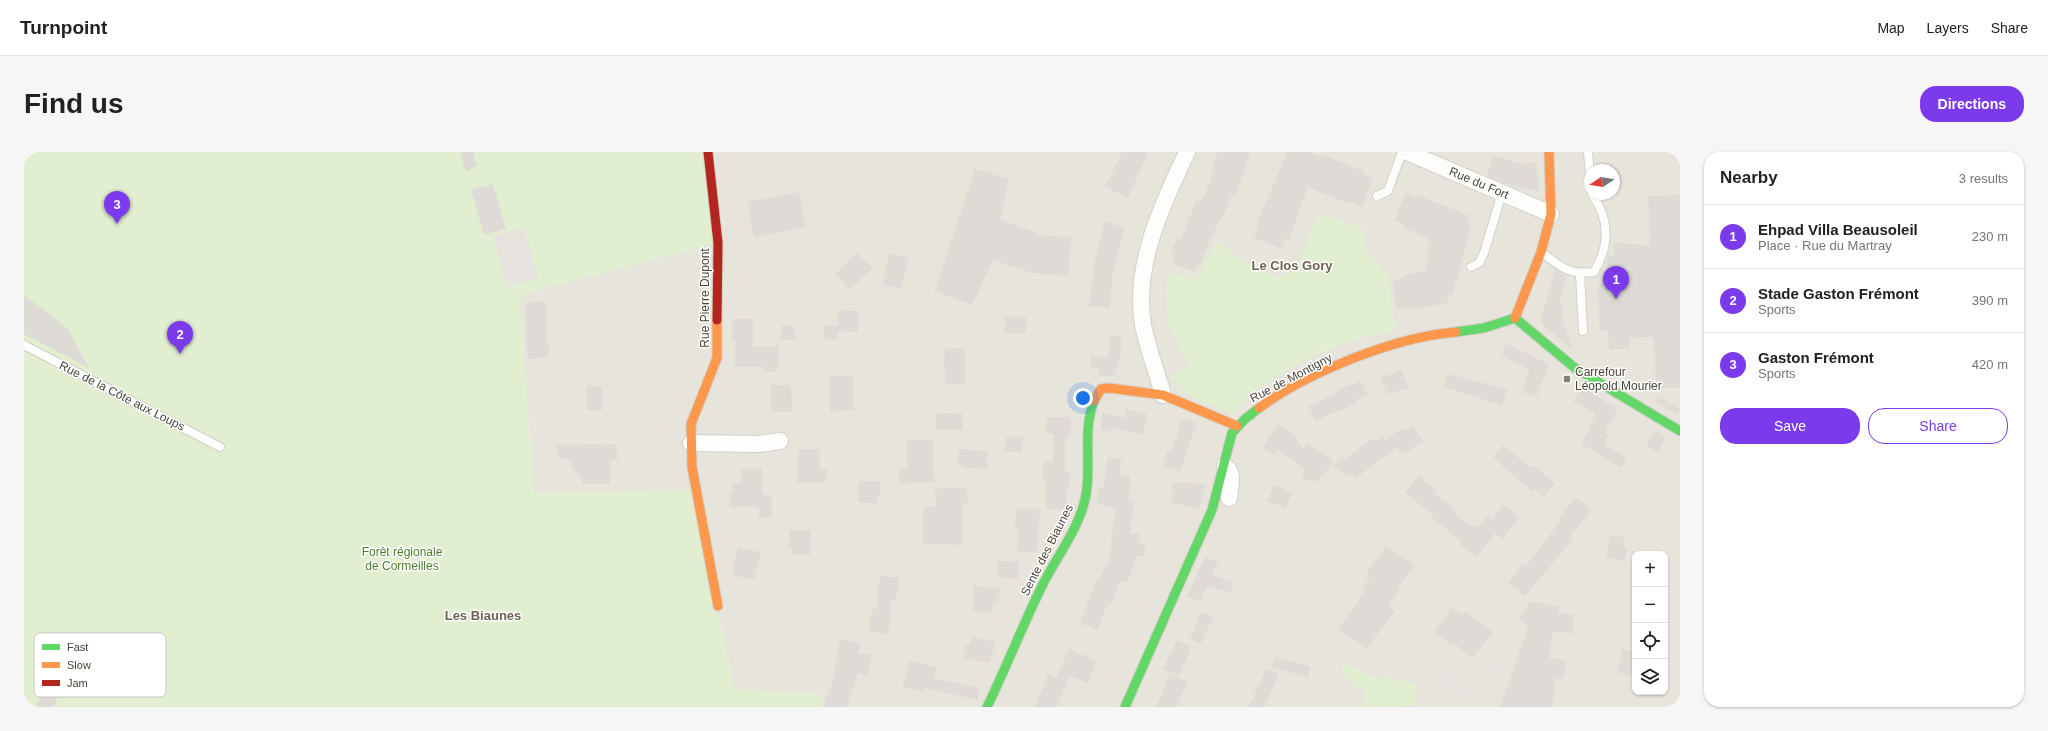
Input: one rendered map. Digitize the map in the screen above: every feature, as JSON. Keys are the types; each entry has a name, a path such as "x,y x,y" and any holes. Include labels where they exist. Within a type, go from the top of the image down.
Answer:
{"street":[{"name":"Rue Pierre Dupont","path":"708,152 718,243 717,358 691,424 692,468 718,606"},
{"path":"1163,395 1150,354 1143,323 1144,276 1157,220 1187,152"},
{"name":"Rue du Fort","path":"1407,152 1551,214"},
{"path":"1549,152 1551,214 1541,252 1515,318 1575,368 1680,431"},
{"name":"Rue de Montigny","path":"1125,707 1212,510 1225,466 1232,433 1237,426 1267,402 1357,358 1408,340 1491,327 1515,318"},
{"name":"Sente des Biaunes","path":"987,707 1006,668 1040,587 1061,554 1083,508 1087,486 1089,413 1095,397 1101,389 1109,388 1163,395 1237,426"},
{"path":"692,443 759,444 780,441"},
{"path":"1225,466 1229,469 1231,475 1229,498"}],"lane":[{"path":"1377,196 1388,191 1402,152"},
{"path":"1588,152 1589,164"},
{"path":"1472,267 1479,263 1484,253 1502,193"},
{"path":"1541,252 1566,271 1580,274 1594,272 1602,257 1606,225 1596,200"},
{"path":"1580,274 1583,331"},
{"name":"Rue de la Côte aux Loups","path":"24,345 220,447"}],"shaded area":[{"path":"457,152 1680,152 1680,707 821,707 822,695 734,689 693,490 534,493 519,295"},
{"path":"524,227 538,279 507,287 493,236"},
{"path":"1502,630 1513,634 1496,679 1485,675"},
{"path":"1436,665 1479,694 1472,703 1430,674"}],"green space":[{"name":"Forêt régionale de Cormeilles","path":"24,152 708,152 718,243 519,295 534,493 693,490 734,689 822,695 821,707 24,707"},
{"path":"1318,214 1362,227 1364,250 1389,277 1395,331 1348,342 1316,354 1271,380 1244,401 1232,413 1190,397 1171,376 1189,365 1168,324 1166,288 1170,271 1195,281 1217,243 1258,270 1279,278 1297,267"},
{"path":"1343,663 1379,679 1395,678 1417,686 1415,706 1363,707 1366,701 1362,689 1341,671"}],"building":[{"path":"460,152 473,152 477,165 466,172"},
{"path":"1122,152 1148,152 1128,198 1105,187"},
{"path":"1218,152 1250,152 1235,197 1232,195 1222,220 1220,219 1199,266 1197,265 1194,272 1172,263 1175,254 1171,252 1177,239 1181,240 1196,201 1200,202 1205,194 1214,170 1211,169"},
{"path":"1287,152 1310,152 1320,156 1321,154 1363,171 1362,174 1373,178 1362,207 1350,202 1349,204 1308,187 1289,239 1286,238 1282,249 1254,238 1259,226 1256,225"},
{"path":"1493,156 1525,165 1525,162 1537,163 1538,191 1516,188 1487,176"},
{"path":"975,169 1009,179 1000,219 1041,235 1072,237 1068,276 1032,273 993,260 972,305 935,291"},
{"path":"493,184 506,229 484,235 471,190"},
{"path":"799,192 806,227 754,237 747,202"},
{"path":"1406,192 1417,197 1418,195 1470,216 1467,224 1471,226 1452,295 1449,294 1447,303 1410,310 1409,307 1397,310 1392,280 1404,278 1403,275 1425,271 1430,251 1427,250 1430,239 1404,228 1406,225 1394,220"},
{"path":"1680,195 1680,388 1656,388 1654,337 1629,338 1630,349 1609,350 1608,331 1600,331 1598,288 1607,276 1607,256 1615,256 1614,242 1650,246 1648,196"},
{"path":"1105,221 1125,228 1113,271 1110,308 1089,306 1095,260"},
{"path":"857,253 872,268 850,290 835,274"},
{"path":"890,253 909,258 901,289 882,284"},
{"path":"1555,269 1566,278 1559,301 1562,304 1563,313 1561,316 1573,350 1543,325 1541,320"},
{"path":"24,296 48,312 68,329 89,368 24,334"},
{"path":"545,301 549,357 528,359 525,303"},
{"path":"838,310 859,311 858,332 838,331 837,340 824,339 824,325 838,326"},
{"path":"1005,316 1026,317 1026,333 1004,333"},
{"path":"732,319 753,319 753,347 779,346 777,372 764,372 765,367 735,367 735,340 732,340"},
{"path":"781,326 794,326 795,340 781,340"},
{"path":"1109,335 1121,336 1121,352 1115,376 1099,376 1100,368 1091,368 1091,355 1108,357"},
{"path":"1505,343 1549,364 1536,397 1522,392 1529,370 1502,355"},
{"path":"965,348 965,384 945,384 944,349"},
{"path":"1401,370 1409,388 1387,394 1380,378"},
{"path":"1448,374 1507,389 1502,405 1444,387"},
{"path":"852,375 854,410 830,412 828,376"},
{"path":"1361,381 1367,395 1356,400 1357,403 1315,421 1309,406 1338,392 1337,390"},
{"path":"589,385 602,387 603,410 587,410 586,387 589,387"},
{"path":"771,385 791,385 793,412 772,412"},
{"path":"1582,387 1618,409 1608,425 1605,433 1609,435 1604,444 1627,458 1621,467 1581,444 1589,430 1595,413 1573,402"},
{"path":"1657,396 1680,409 1678,415 1654,401 1657,401"},
{"path":"1126,409 1147,414 1142,435 1112,427 1111,432 1101,429 1103,413 1124,418"},
{"path":"935,413 963,414 963,430 936,430"},
{"path":"1047,417 1071,417 1071,434 1067,434 1067,441 1065,441 1065,472 1070,472 1070,481 1066,493 1066,509 1046,509 1046,481 1043,481 1043,462 1053,462 1054,434 1046,434"},
{"path":"1182,419 1197,423 1180,471 1162,466 1167,451 1172,452"},
{"path":"1278,423 1295,435 1303,450 1308,443 1334,462 1316,482 1302,478 1304,468 1278,450 1275,456 1263,447"},
{"path":"1412,426 1423,441 1402,455 1397,447 1356,478 1352,474 1347,477 1334,465 1342,456 1345,459 1373,438 1376,441 1382,437 1385,440 1402,428 1404,431"},
{"path":"1654,430 1666,437 1658,452 1646,446"},
{"path":"1010,436 1023,436 1022,452 1005,452 1005,438 1010,438"},
{"path":"933,439 934,482 899,484 899,469 908,468 906,441"},
{"path":"617,444 617,461 610,461 610,484 582,484 582,475 578,475 572,467 571,460 560,458 555,445"},
{"path":"1503,445 1531,468 1533,465 1555,483 1544,497 1535,489 1533,492 1493,458"},
{"path":"799,449 820,449 820,468 828,470 823,483 797,483"},
{"path":"959,449 988,451 987,469 964,468 964,466 958,465"},
{"path":"1107,458 1121,458 1120,475 1130,476 1129,502 1134,502 1130,533 1140,534 1139,543 1146,544 1144,556 1137,556 1127,583 1120,581 1110,606 1107,605 1097,630 1080,623 1097,578 1100,579 1106,563 1109,565 1115,509 1096,503 1099,488 1104,488"},
{"path":"762,468 762,495 772,495 772,518 759,518 759,507 730,507 729,493 733,493 733,483 742,483 741,469"},
{"path":"1419,476 1437,491 1435,494 1455,510 1453,512 1473,528 1475,525 1478,527 1487,516 1492,520 1504,504 1520,517 1502,539 1495,533 1476,558 1460,545 1462,542 1431,517 1433,515 1405,492"},
{"path":"858,481 880,481 880,495 877,495 877,503 858,502"},
{"path":"1173,482 1206,484 1199,508 1171,503"},
{"path":"1274,485 1292,493 1285,508 1267,501"},
{"path":"967,487 968,503 962,504 962,545 923,544 923,507 936,507 935,489"},
{"path":"1576,497 1592,510 1570,536 1573,539 1525,596 1508,583 1523,564 1526,566 1560,521 1558,519"},
{"path":"1016,508 1040,509 1037,553 1017,551 1018,527 1015,527"},
{"path":"789,530 811,530 810,555 792,554 792,548 789,548"},
{"path":"1610,535 1624,537 1623,547 1627,548 1625,561 1606,558"},
{"path":"1386,546 1414,565 1388,606 1395,611 1367,648 1339,629 1365,591 1362,589 1370,577 1366,574"},
{"path":"738,548 761,552 754,580 732,575"},
{"path":"1205,557 1218,562 1212,575 1234,583 1230,593 1207,586 1201,601 1187,597"},
{"path":"998,561 1019,562 1018,579 997,577"},
{"path":"880,576 899,578 896,600 892,600 888,634 869,631 872,609 876,609"},
{"path":"974,586 1000,588 999,601 993,601 992,613 972,610"},
{"path":"1531,601 1559,607 1558,612 1574,615 1572,634 1553,631 1549,658 1566,660 1563,679 1556,678 1552,707 1500,707 1528,627 1519,618"},
{"path":"1452,608 1462,615 1465,611 1493,632 1473,658 1452,642 1450,644 1434,632"},
{"path":"1201,612 1213,616 1201,644 1190,639"},
{"path":"971,637 995,642 990,663 963,658 966,644 970,644"},
{"path":"840,639 860,643 858,653 872,655 868,675 858,673 847,707 823,707 830,686 832,686"},
{"path":"1177,640 1191,647 1179,676 1163,669"},
{"path":"1069,649 1097,661 1088,683 1070,676 1057,707 1035,707 1048,674 1056,678"},
{"path":"1623,649 1632,651 1632,676 1617,672"},
{"path":"1275,657 1311,667 1308,678 1272,667"},
{"path":"909,661 937,667 934,678 980,688 977,700 925,688 924,691 903,687"},
{"path":"1266,669 1279,674 1264,707 1249,707"},
{"path":"1170,674 1187,682 1177,707 1156,707"},
{"path":"40,697 57,697 53,707 36,707"}],"traffic: fast":[{"path":"1515,318 1575,368 1680,431"},
{"path":"1456,332 1484,328 1515,318"},
{"path":"987,707 1041,588 1069,538 1083,507 1088,481 1088,427 1094,401"},
{"path":"1125,707 1212,510 1232,433 1245,419 1259,408"}],"traffic: slow":[{"path":"1515,318 1541,252 1551,214 1549,152"},
{"path":"717,320 717,358 691,424 692,467 718,606"},
{"path":"1259,408 1302,382 1353,358 1406,341 1432,335 1456,332"},
{"path":"1094,401 1101,389 1109,388 1163,395 1237,426"}],"traffic: jam":[{"path":"708,152 718,243 717,320"}],"place":[{"name":"Gaston Frémont","path":"117,224"},
{"name":"Ehpad Villa Beausoleil","path":"1616,299"},
{"name":"Stade Gaston Frémont","path":"180,354"},
{"name":"Carrefour Léopold Mourier","path":"1567,379"}],"district":[{"name":"Le Clos Gory","path":"1292,265"},
{"name":"Les Biaunes","path":"483,615"}]}
